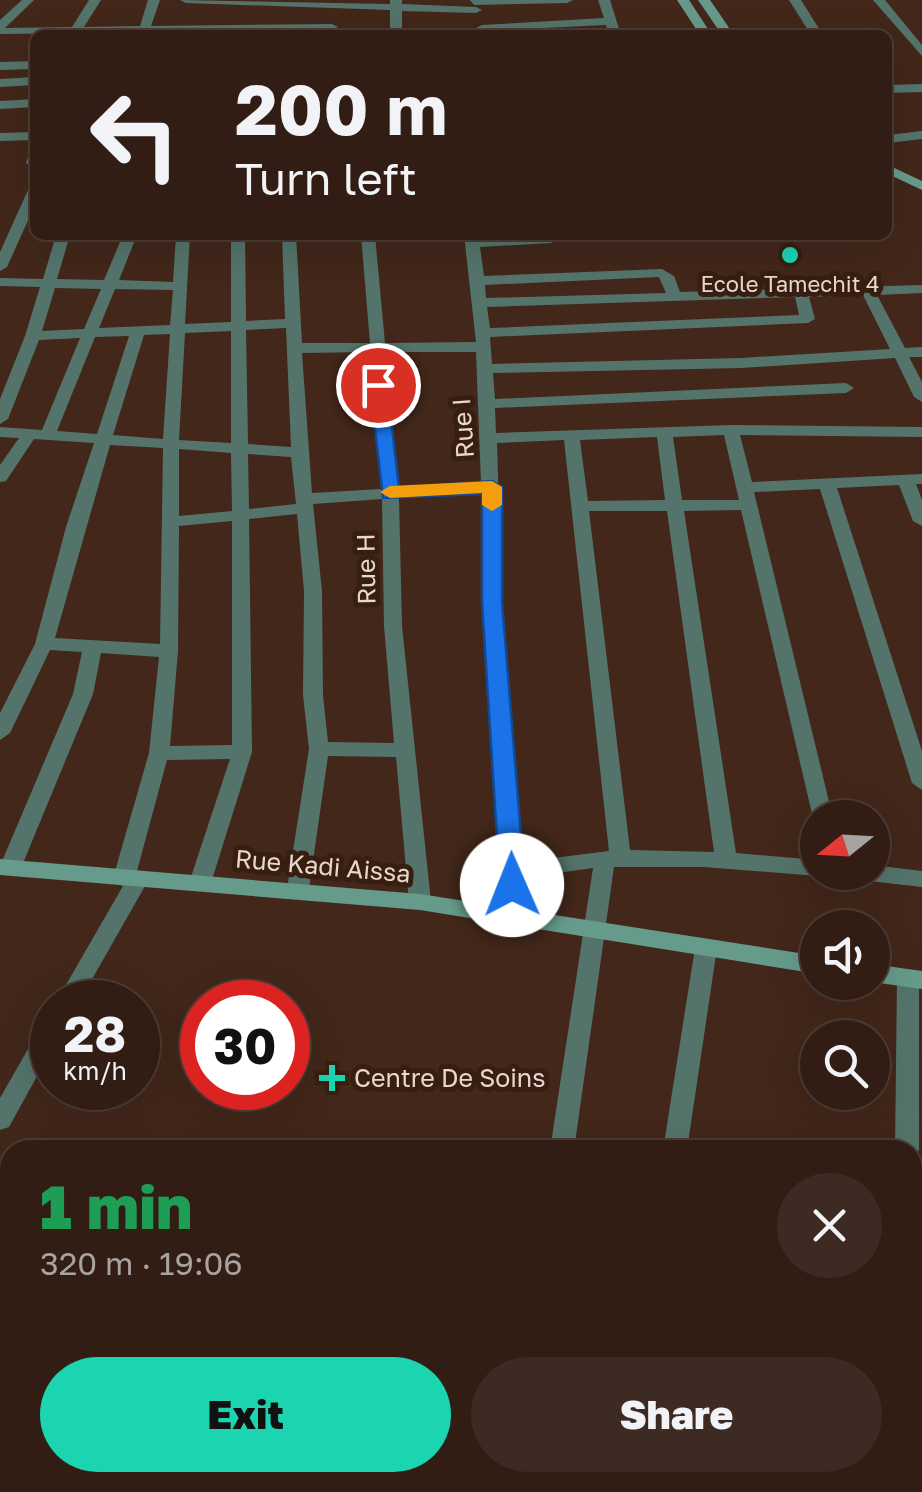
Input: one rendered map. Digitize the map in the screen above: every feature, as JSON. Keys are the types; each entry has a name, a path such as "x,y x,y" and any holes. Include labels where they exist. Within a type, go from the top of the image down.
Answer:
{"main road":[{"path":"684,0 703,30"},
{"path":"704,0 725,30"},
{"path":"892,155 922,171"},
{"path":"892,171 922,186"},
{"name":"Rue Kadi Aissa","path":"5,867 420,902 800,962"},
{"path":"890,976 915,980"}],"street":[{"path":"0,29 28,0"},
{"path":"76,30 95,0"},
{"path":"0,29 144,30 154,0"},
{"path":"186,0 396,4 567,0"},
{"path":"201,30 206,0"},
{"path":"604,0 613,30"},
{"path":"794,0 814,30"},
{"path":"880,0 922,52"},
{"path":"331,2 332,30"},
{"path":"396,4 396,30"},
{"path":"474,4 482,30"},
{"path":"536,30 610,20"},
{"path":"0,56 30,55"},
{"path":"0,66 30,65"},
{"path":"0,83 30,80"},
{"path":"892,89 922,88"},
{"path":"0,104 30,103"},
{"path":"892,139 922,135"},
{"path":"0,138 30,136"},
{"path":"892,152 922,148"},
{"path":"0,267 30,201"},
{"path":"0,419 32,336 62,240"},
{"path":"0,477 39,434 90,335 128,240"},
{"path":"78,980 131,878 159,753 170,651 171,444 183,240"},
{"path":"200,883 242,752 238,240"},
{"path":"290,240 298,453 314,591 313,695 320,749 298,889"},
{"name":"Rue H","path":"368,240 390,494 393,626 420,902"},
{"name":"Rue I","path":"471,240 490,438 492,602 514,871 513,917"},
{"path":"552,240 560,278"},
{"path":"478,282 662,274 670,279 674,299"},
{"path":"0,282 180,286"},
{"path":"480,303 922,290"},
{"path":"868,291 922,396"},
{"path":"294,348 375,348 804,320 810,316 800,294"},
{"path":"32,336 292,322"},
{"path":"0,733 44,644 136,333"},
{"path":"484,369 741,363 922,352"},
{"path":"741,363 752,393"},
{"path":"486,404 846,388"},
{"path":"490,438 731,430 922,432"},
{"path":"731,430 818,800"},
{"path":"0,432 298,453"},
{"path":"664,432 726,859"},
{"path":"563,1140 592,930 612,857 572,437"},
{"path":"580,506 675,506 827,483 914,479 922,521"},
{"path":"827,483 918,750 922,783"},
{"path":"172,522 305,503 492,487"},
{"path":"44,644 170,651"},
{"path":"5,867 82,694 93,647"},
{"path":"320,749 405,750"},
{"path":"159,753 242,752"},
{"path":"514,871 612,857 726,859 800,866"},
{"path":"890,875 922,879"},
{"path":"677,1140 706,948"},
{"path":"908,1140 916,1085 915,980"},
{"path":"0,1120 30,1067"}],"slow traffic":[{"path":"390,492 492,487 492,505"}],"place":[{"name":"Ecole Tamechit 4","path":"790,255"},
{"name":"Centre De Soins","path":"332,1078"}],"route":[{"path":"378,385 390,494 492,487 492,602 512,885"}]}
